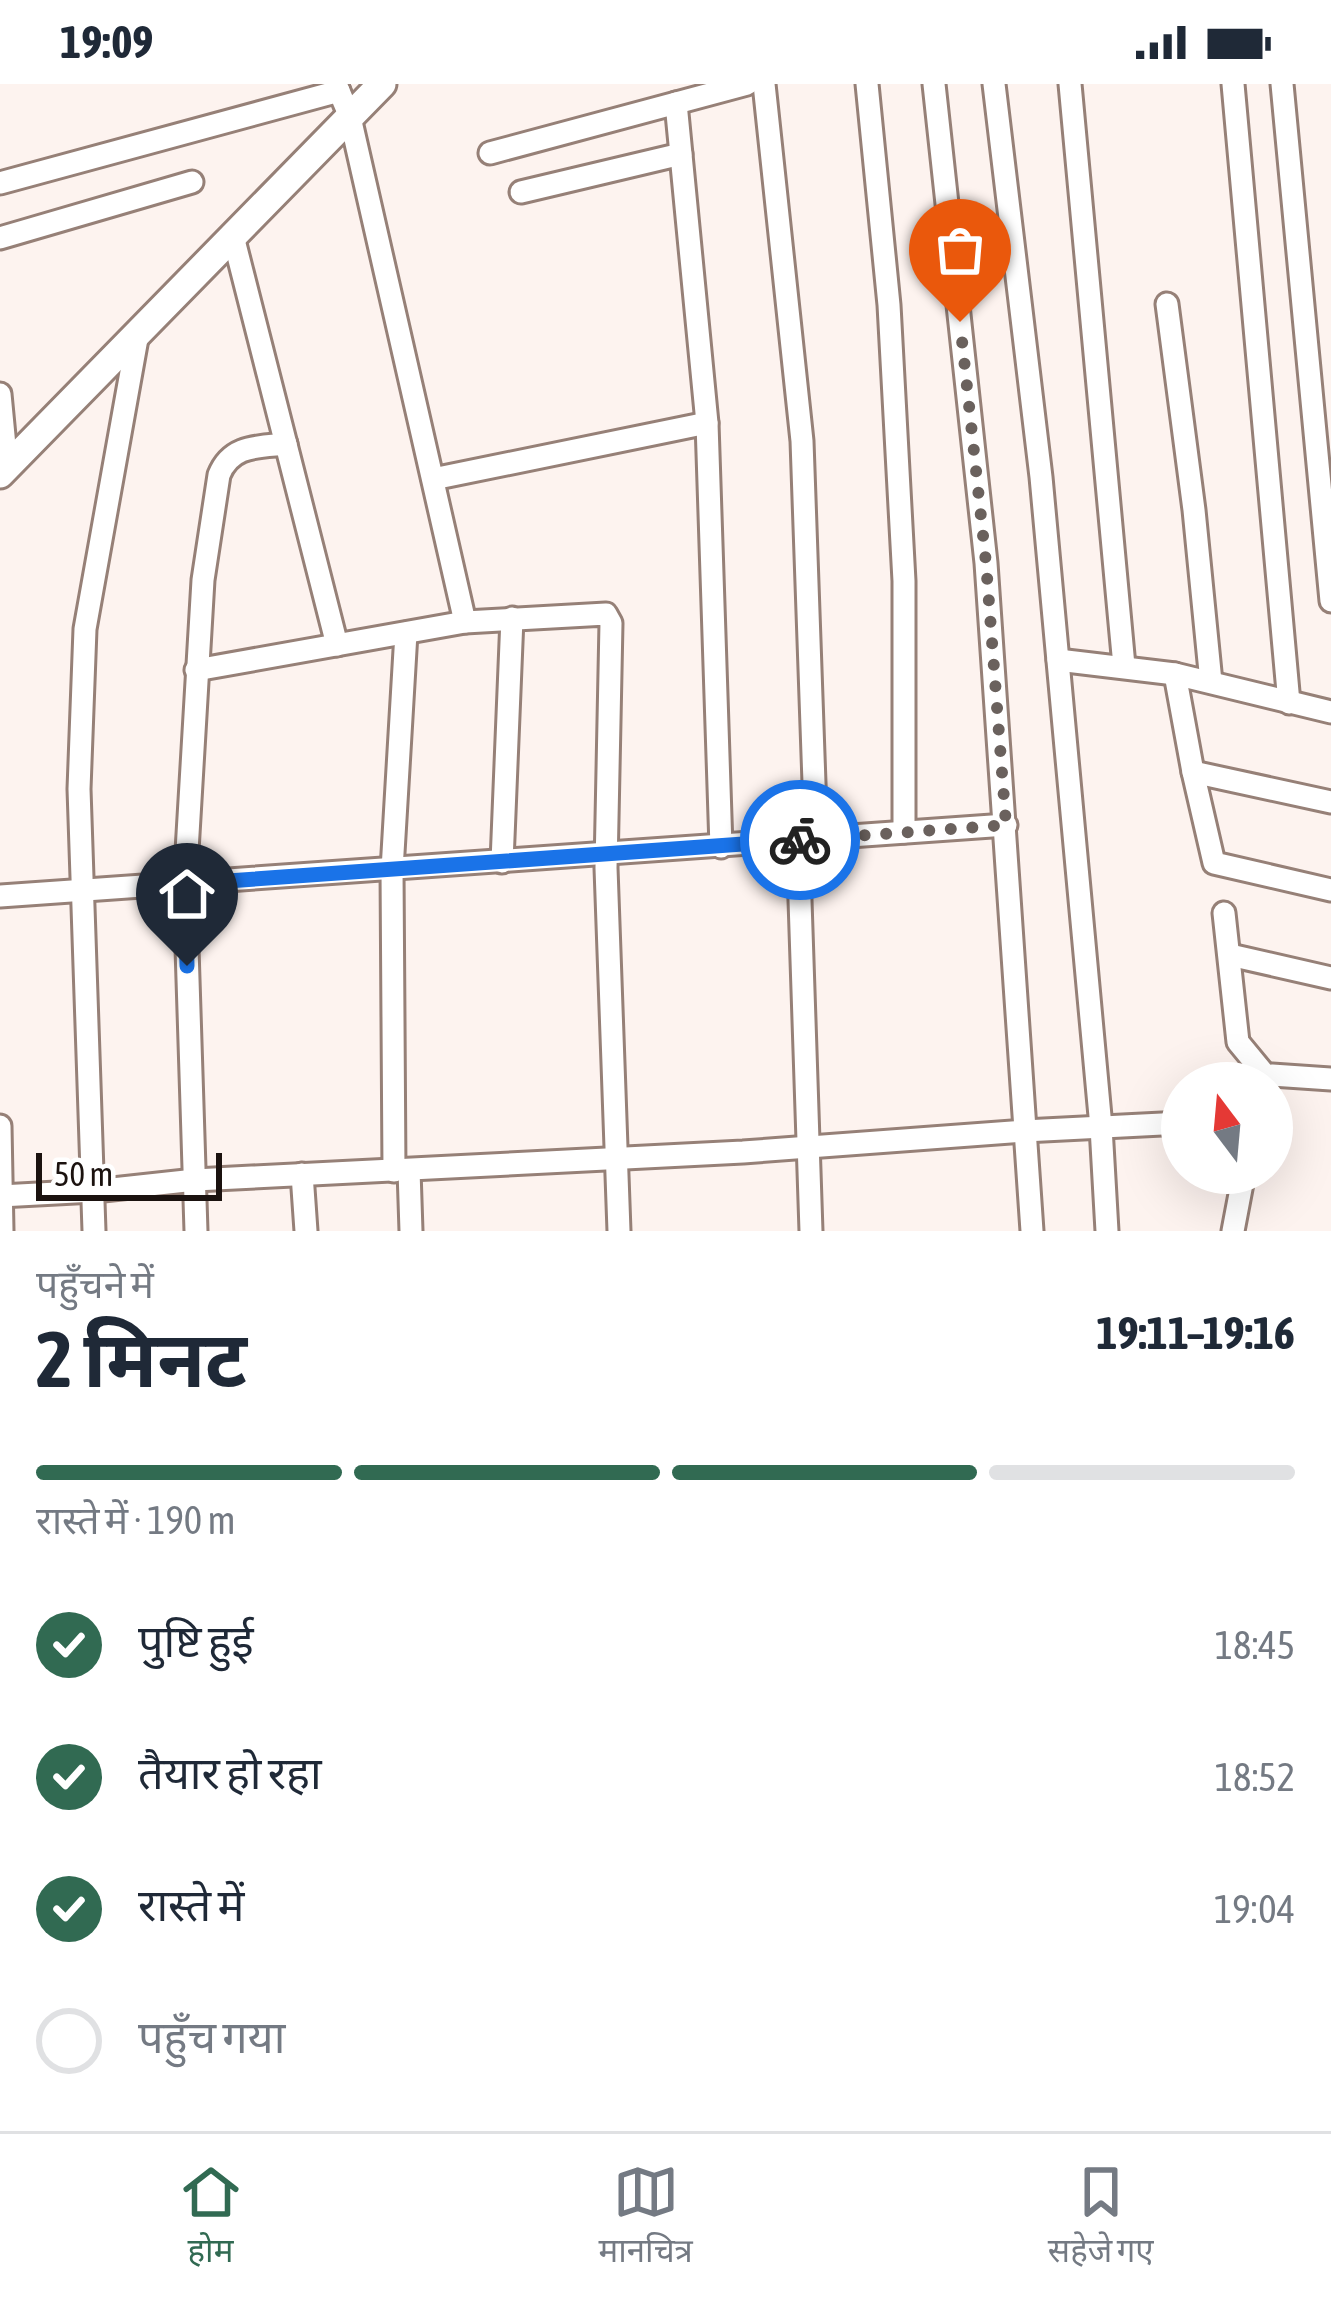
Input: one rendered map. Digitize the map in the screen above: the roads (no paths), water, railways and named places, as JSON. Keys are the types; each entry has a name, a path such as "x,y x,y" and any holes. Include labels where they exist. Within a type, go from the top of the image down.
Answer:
{"street":[{"path":"0,183 382,84"},
{"path":"490,153 676,103 703,90 748,84"},
{"path":"764,84 802,441 811,1231"},
{"path":"867,84 889,305 904,581 904,832"},
{"path":"934,84 984,541 1032,1231"},
{"path":"994,84 1041,477 1107,1231"},
{"path":"1070,84 1124,666"},
{"path":"1233,84 1289,703"},
{"path":"1282,84 1331,601"},
{"path":"3,470 233,236 342,97"},
{"path":"342,97 465,622"},
{"path":"676,103 707,423 721,847"},
{"path":"521,192 681,154"},
{"path":"0,238 193,182"},
{"path":"233,236 337,645"},
{"path":"1167,304 1211,682"},
{"path":"94,1231 79,789 85,629 138,333"},
{"path":"0,394 3,470"},
{"path":"433,479 707,423"},
{"path":"196,1231 185,884 206,561 223,465 236,451 286,444"},
{"path":"196,670 465,622 606,614 607,855 619,1231"},
{"path":"502,862 512,618"},
{"path":"406,633 392,870 402,1170 411,1231"},
{"path":"1058,660 1175,674 1331,712"},
{"path":"1175,674 1214,862 1331,890"},
{"path":"1192,772 1331,802"},
{"path":"0,896 1006,825"},
{"path":"1224,913 1238,1042 1252,1062"},
{"path":"1230,955 1331,978"},
{"path":"1293,1075 1331,1079"},
{"path":"1,1196 195,1180 1161,1124"},
{"path":"0,1126 2,1231"},
{"path":"302,1174 306,1231"},
{"path":"1233,1231 1240,1194"}]}
